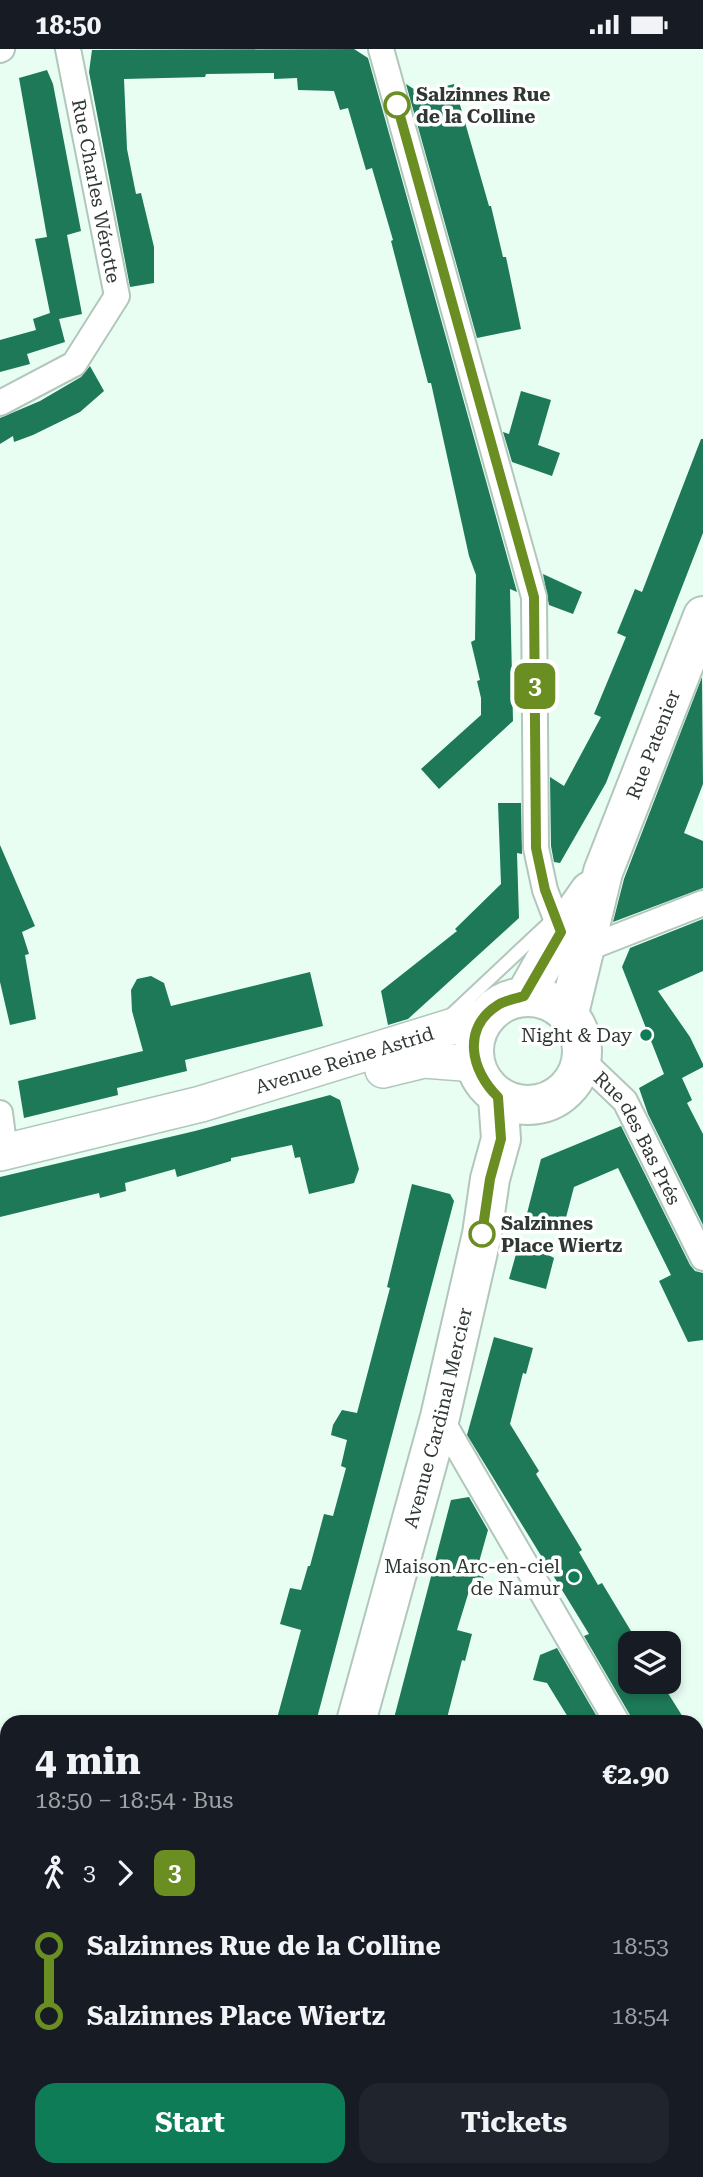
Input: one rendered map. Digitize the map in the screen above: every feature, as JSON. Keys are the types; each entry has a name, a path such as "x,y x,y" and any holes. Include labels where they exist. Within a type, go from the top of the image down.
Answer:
{"main road":[{"name":"Rue Patenier","path":"524,996 603,872 703,616"},
{"name":"Rue Patenier","path":"566,933 569,1013"},
{"path":"524,996 549,1000 569,1013 582,1034 583,1061 574,1081 548,1103 523,1106 498,1097 484,1084 475,1064 474,1045 478,1028 498,1005 524,996"},
{"name":"Avenue Reine Astrid","path":"3,1153 201,1104 486,1016"},
{"name":"Avenue Reine Astrid","path":"201,1104 336,1081 424,1060 475,1064"},
{"name":"Avenue Cardinal Mercier","path":"358,1715 440,1417 482,1234 490,1179 501,1139 498,1097"},
{"name":"Avenue Cardinal Mercier","path":"482,1234 531,1123 548,1103"}],"street":[{"name":"Rue Charles Wérotte","path":"0,403 74,364 117,296 68,49"},
{"path":"381,49 534,597 536,848 566,933 703,903"},
{"name":"Rue des Bas Prés","path":"583,1061 625,1101 703,1258"},
{"path":"0,1113 3,1153"},
{"path":"440,1417 613,1715"}],"lane":[{"path":"443,1030 445,1021 566,933"}],"building":[{"path":"354,49 368,58 517,592 510,589 513,721 439,789 421,769 481,715 477,681 480,680 471,642 475,640 476,575 469,556 431,383 428,383 391,241 393,240 372,168 366,170 348,108 340,110 334,91 298,90 297,78 274,79 274,73 124,79 127,149 136,194 141,193 154,247 154,283 130,287 89,72 92,50"},
{"path":"47,70 53,84 81,231 67,235 82,314 59,319 65,342 27,354 30,364 0,372 0,340 36,330 33,319 50,313 35,239 47,237 19,78"},
{"path":"406,84 420,93 454,84 491,206 503,257 506,257 521,329 477,338"},
{"path":"90,366 104,391 80,412 33,435 14,442 13,436 0,444 0,418 40,401 81,377"},
{"path":"521,391 551,400 538,445 560,453 552,476 512,462 503,432 509,434"},
{"path":"701,439 703,533 606,783 560,863 554,862 551,846 550,777 564,786 601,717 594,714 626,637 617,633 635,589 642,592"},
{"path":"543,574 582,592 573,614 549,605"},
{"path":"702,677 703,784 684,833 703,841 703,888 613,922 624,879"},
{"path":"498,803 521,803 522,854 517,853 519,918 408,1019 388,1025 381,991 457,931 455,929 501,884"},
{"path":"0,845 35,926 22,932 29,954 25,955 36,1019 10,1025 0,982"},
{"path":"703,919 703,971 658,991 690,1037 703,1064 703,1067 682,1078 692,1100 687,1103 703,1134 703,1225 648,1114 639,1088 664,1074 622,967 630,948"},
{"path":"310,972 323,1026 185,1060 187,1071 117,1088 118,1095 24,1118 18,1081 143,1051 132,1011 131,990 137,979 151,976 164,983 171,1006"},
{"path":"330,1095 340,1100 359,1169 354,1183 309,1194 300,1157 295,1158 292,1145 231,1158 231,1161 177,1177 175,1169 125,1183 126,1191 100,1198 99,1193 0,1217 0,1177 195,1131"},
{"path":"621,1126 690,1265 695,1271 703,1273 703,1340 688,1342 659,1281 671,1275 618,1168 574,1187 563,1229 524,1225 541,1159"},
{"path":"412,1184 450,1194 454,1201 318,1715 278,1715 301,1630 280,1624 290,1588 301,1590 324,1514 333,1516 346,1468 341,1466 347,1440 331,1435 333,1425 342,1410 357,1413 390,1288 387,1287"},
{"path":"520,1240 554,1258 546,1289 509,1279"},
{"path":"494,1337 533,1348 526,1374 523,1373 510,1424 539,1471 536,1474 582,1550 579,1552 598,1585 602,1583 631,1631 618,1631 618,1694 668,1694 682,1715 630,1715 584,1636 589,1634 467,1435"},
{"path":"469,1497 488,1530 479,1562 484,1580 473,1578 457,1630 472,1634 465,1661 462,1660 448,1715 395,1715 451,1500"},
{"path":"557,1648 596,1715 567,1715 547,1683 533,1680 540,1655"}],"bus line":[{"name":"3","path":"397,105 534,597 536,848 545,890 561,932 524,996 498,1005 478,1028 474,1045 475,1064 484,1084 498,1097 501,1139 490,1179 482,1234"}],"place":[{"name":"Salzinnes Rue de la Colline","path":"397,105"},
{"name":"Night & Day","path":"646,1035"},
{"name":"Salzinnes Place Wiertz","path":"482,1234"},
{"name":"Maison Arc-en-ciel de Namur","path":"574,1577"}]}
